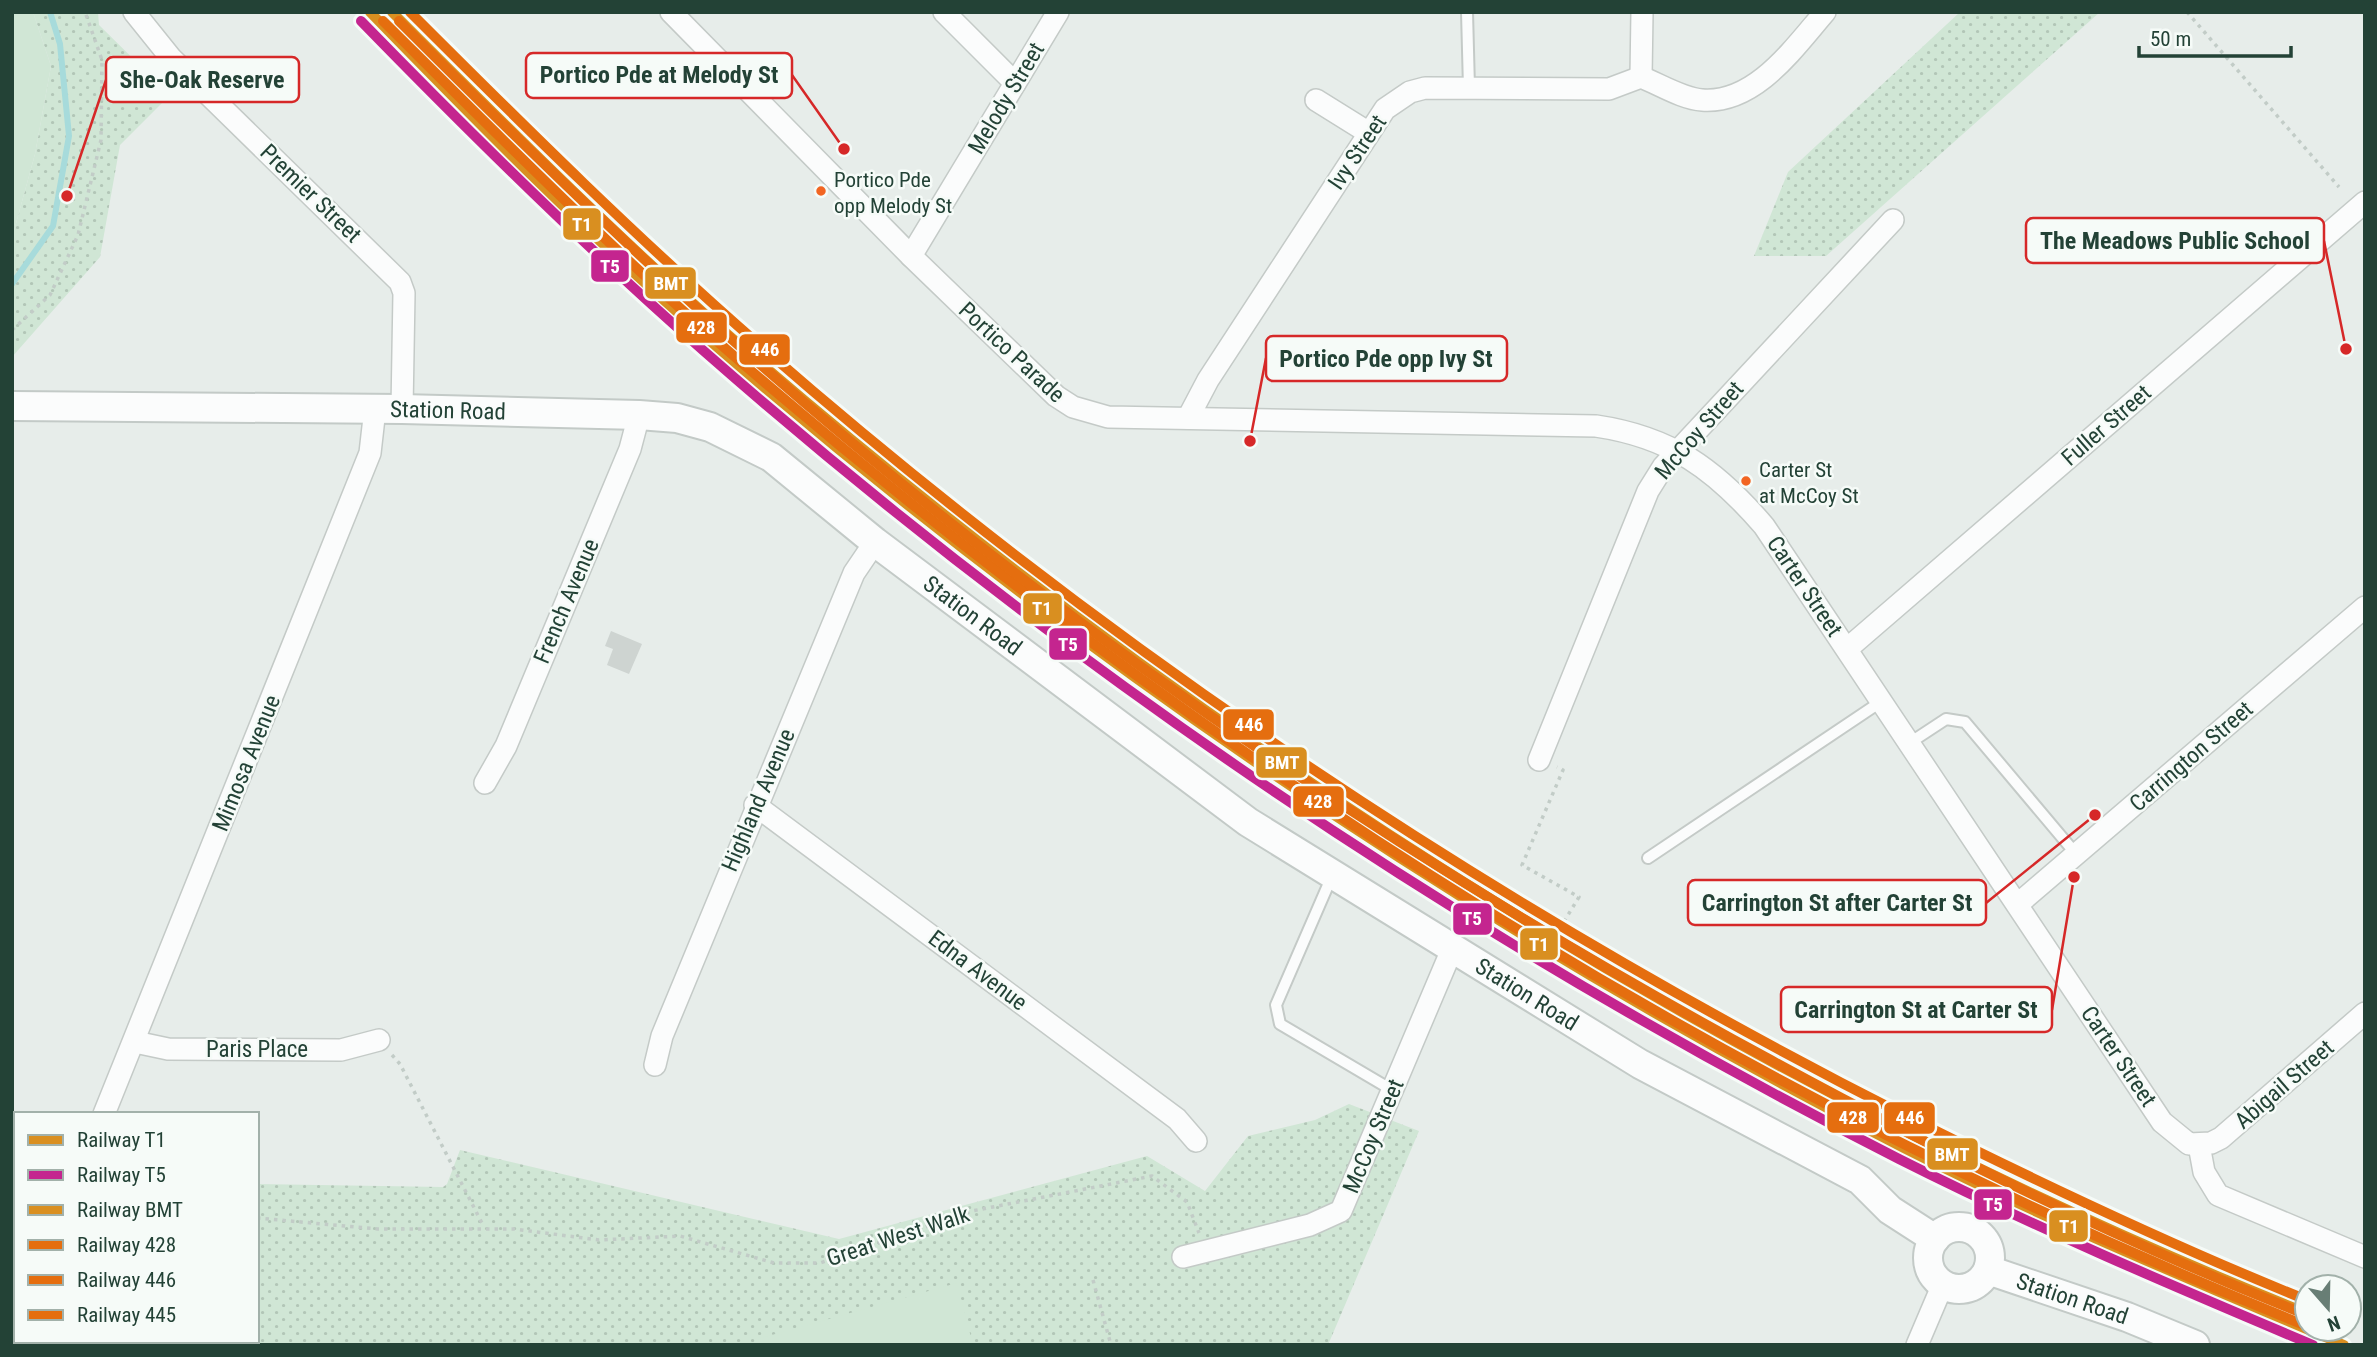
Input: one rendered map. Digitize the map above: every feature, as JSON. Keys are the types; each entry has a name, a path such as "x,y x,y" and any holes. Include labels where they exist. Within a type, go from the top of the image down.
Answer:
{"main road":[{"name":"Station Road","path":"12,406 388,409 639,415 677,418 735,437 771,457 875,542 1248,822 1640,1064 1860,1180 1890,1209 1936,1239"},
{"path":"1952,1228 1973,1230 1987,1245 1990,1254 1988,1270 1971,1287 1952,1288 1943,1284 1935,1277 1928,1258 1936,1239 1952,1228"},
{"name":"Station Road","path":"1988,1270 2127,1317 2195,1345"}],"street":[{"name":"Premier Street","path":"134,12 171,58 400,282 404,293 388,409"},
{"name":"Portico Parade","path":"671,12 911,256 1056,396 1073,407 1108,417 1596,426 1627,430 1677,449"},
{"path":"944,12 1015,83"},
{"name":"Melody Street","path":"911,256 1058,12"},
{"path":"1642,12 1641,77 1699,101 1733,98 1773,70 1825,12"},
{"name":"Ivy Street","path":"1188,418 1208,380 1385,109 1410,92 1424,88 1609,89 1641,77"},
{"path":"1316,100 1369,133"},
{"name":"Fuller Street","path":"1847,649 2365,202"},
{"name":"McCoy Street","path":"1539,760 1648,491 1677,449 1892,220"},
{"name":"Mimosa Avenue","path":"105,1112 388,409"},
{"name":"French Avenue","path":"485,783 506,746 630,449 639,415"},
{"name":"Carter Street","path":"1677,449 1724,483 1764,526 2162,1122 2179,1138 2199,1145"},
{"name":"Highland Avenue","path":"655,1065 662,1036 755,805 854,573 875,542"},
{"name":"Carrington Street","path":"2018,904 2365,607"},
{"name":"Edna Avenue","path":"755,805 1177,1119 1196,1141"},
{"name":"McCoy Street","path":"1183,1256 1310,1225 1341,1211 1453,947"},
{"name":"Abigail Street","path":"2199,1145 2211,1143 2233,1129 2365,1013"},
{"name":"Paris Place","path":"135,1042 168,1049 341,1050 379,1040"},
{"path":"2199,1145 2204,1172 2218,1195 2365,1257"},
{"path":"1917,1345 1943,1284"}],"lane":[{"path":"1467,12 1469,88"},
{"path":"1648,858 1882,701"},
{"path":"1911,743 1946,719 1965,722 2076,854"},
{"path":"1333,875 1276,1005 1276,1018 1280,1024 1392,1090"}],"path":[{"path":"12,330 50,295 78,235 101,140 102,60 85,12"},
{"path":"2187,12 2339,187"},
{"path":"1496,930 1541,959 1579,897 1522,865 1563,770 1539,760"},
{"path":"379,1040 400,1064 484,1227"},
{"name":"Great West Walk","path":"259,1218 378,1228 484,1227 599,1240 680,1236 774,1264 820,1263 972,1211 1152,1176 1187,1202 1206,1251"},
{"path":"1093,1280 1111,1345"}],"green space":[{"path":"12,12 33,12 51,66 35,154 12,238"},
{"path":"33,12 98,12 99,25 170,95 120,145 100,257 12,357 12,238 35,154 51,66"},
{"path":"1960,12 2100,12 1826,256 1754,256 1788,172"},
{"path":"1349,1104 1419,1131 1328,1345 12,1345 12,1260 14,1343 259,1343 259,1184 443,1187 447,1184 460,1150 839,1239 1147,1156 1205,1191 1248,1136 1315,1120"},
{"path":"957,1283 973,1345 760,1345 758,1339"}],"building":[{"path":"611,631 642,644 629,674 607,665 613,649 605,646"}],"waterway":[{"path":"12,284 53,226 69,136 60,44 50,12"}],"rail line":[{"name":"T1","path":"370,12 583,225 717,347 855,462 996,574 1140,681 1286,783 1436,881 1589,975 1745,1064 1904,1148 2013,1201 2344,1345"},
{"name":"BMT","path":"392,12 617,233 757,360 933,505 1114,644 1301,776 1493,900 1690,1017 1891,1124 2097,1223 2293,1307"},
{"name":"446","path":"410,12 672,267 895,459 1030,567 1311,768 1603,951 1753,1036 1906,1116 2055,1189 2293,1294"},
{"name":"T5","path":"361,21 487,148 616,272 843,469 984,582 1129,690 1277,793 1428,892 1582,986 1739,1075 1899,1159 2052,1232 2313,1345"},
{"name":"428","path":"383,21 608,242 749,369 925,515 1107,654 1294,786 1486,910 1684,1027 1886,1135 2092,1234 2293,1320"},
{"name":"445","path":"399,21 643,258 727,335 847,438 970,538 1097,634 1226,726 1358,815 1492,900 1767,1058 1898,1128 2031,1194 2165,1256 2293,1309"}],"place":[{"name":"Portico Pde at Melody St","path":"844,149"},
{"name":"Portico Pde opp Melody St","path":"821,191"},
{"name":"She-Oak Reserve","path":"67,196"},
{"name":"The Meadows Public School","path":"2346,349"},
{"name":"Portico Pde opp Ivy St","path":"1250,441"},
{"name":"Carter St at McCoy St","path":"1746,481"},
{"name":"Carrington St after Carter St","path":"2095,815"},
{"name":"Carrington St at Carter St","path":"2074,877"}]}
